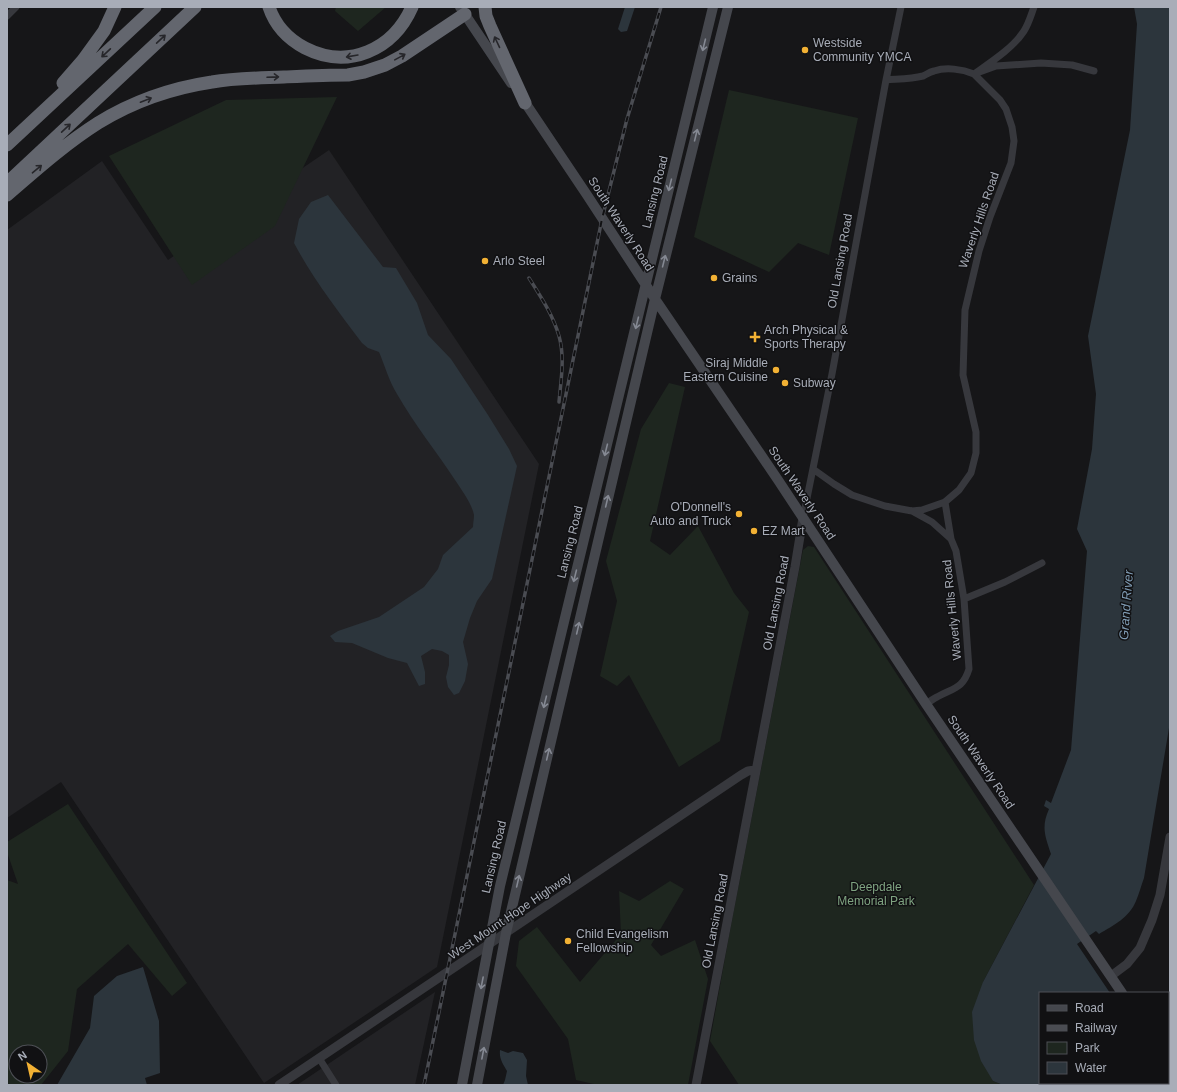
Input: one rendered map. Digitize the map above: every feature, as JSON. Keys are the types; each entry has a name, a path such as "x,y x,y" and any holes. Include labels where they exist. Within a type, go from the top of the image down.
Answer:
{"highway":[{"path":"11,141 83,60 104,31 115,7"},
{"path":"11,141 155,7"},
{"path":"7,183 195,7"},
{"path":"269,7 275,22 295,42 314,53 336,57 347,57 370,51 385,42 395,34 407,18 412,7"},
{"path":"485,7 486,16 490,26 525,103"},
{"path":"7,194 60,149 78,136 99,122 134,105 182,88 212,82 243,78 348,75 364,72 385,65 402,56 463,11"}],"main road":[{"name":"Lansing Road","path":"462,1085 502,878 713,7"},
{"path":"477,1085 506,933 655,299 728,7"},
{"name":"South Waverly Road","path":"463,11 926,704 1121,992"}],"street":[{"path":"7,16 16,7"},
{"name":"Old Lansing Road","path":"696,1085 901,7"},
{"path":"974,74 994,60 1017,40 1030,19 1034,7"},
{"path":"886,80 908,79 924,75 935,70 967,70 974,74 996,66 1041,63 1072,65 1094,71"},
{"name":"Waverly Hills Road","path":"926,704 959,686 967,677 969,668 964,599 956,551 952,539 945,502 959,490 971,473 976,453 976,432 963,375 965,310 979,251 1011,163 1014,142 1012,127 1006,109 1000,100 974,74"},
{"path":"813,469 839,488 852,495 885,506 912,511 922,510 945,502"},
{"path":"912,511 932,522 952,539"},
{"path":"964,599 1006,582 1042,563"},
{"name":"West Mount Hope Highway","path":"279,1085 741,775 755,770"},
{"path":"1111,976 1126,964 1140,948 1152,920 1160,895 1170,837"},
{"path":"319,1058 336,1085"}],"shaded area":[{"path":"329,150 539,464 437,967 264,1083 61,782 7,818 7,230 102,161 168,260"},
{"path":"435,992 415,1085 297,1085"}],"green space":[{"path":"336,7 386,7 358,31 335,11"},
{"path":"729,90 858,118 829,255 798,243 769,272 694,237"},
{"path":"337,97 275,226 192,285 109,156 226,100"},
{"path":"669,383 685,387 650,541 670,555 698,526 734,593 749,612 720,741 679,767 629,675 617,686 600,676 617,601 606,561 641,429"},
{"name":"Deepdale Memorial Park","path":"808,546 814,547 1034,885 983,982 993,1081 1003,1085 739,1085 710,1041 803,550"},
{"path":"68,804 187,983 172,996 128,944 77,989 68,1051 48,1076 48,1044 8,1044 8,1084 42,1084 41,1085 7,1085 7,880 18,884 7,852 7,842"},
{"path":"670,881 684,889 651,945 661,956 695,940 708,979 688,1085 598,1085 576,1080 568,1039 516,966 519,941 537,927 580,982 621,934 619,891 639,901"}],"water":[{"path":"625,7 635,7 627,31 621,32 618,29"},
{"name":"Grand River","path":"1134,7 1170,7 1170,722 1144,878 1136,901 1125,917 1099,934 1096,931 1077,944 1109,992 1039,992 1039,1084 1160,1085 1003,1085 993,1081 981,1061 974,1040 972,1012 983,982 1051,854 1045,832 1045,821 1049,809 1044,806 1046,800 1051,803 1071,750 1087,551 1077,529 1092,449 1096,394 1088,336 1130,130 1137,24"},
{"path":"328,195 383,267 396,268 417,303 428,335 451,359 509,449 517,466 492,579 477,601 463,642 468,664 465,681 459,693 454,695 448,687 446,677 449,665 449,655 442,651 432,649 421,656 425,672 425,684 419,686 407,663 388,658 352,643 335,642 330,636 338,631 379,617 424,587 438,569 443,555 473,527 474,515 463,492 394,389 379,352 368,348 362,343 318,282 294,243 299,219 311,202"},
{"path":"143,967 159,1021 160,1073 145,1078 147,1085 57,1085 90,1028 94,996 117,976"},
{"path":"500,1050 508,1053 513,1051 523,1053 527,1060 526,1076 528,1085 503,1085 507,1071 501,1059"}],"railway":[{"path":"424,1085 602,219 627,119 661,7"},
{"path":"529,278 550,313 561,344 562,360 559,402"}],"place":[{"name":"Westside Community YMCA","path":"805,50"},
{"name":"Arlo Steel","path":"485,261"},
{"name":"Grains","path":"714,278"},
{"name":"Arch Physical & Sports Therapy","path":"755,337"},
{"name":"Siraj Middle Eastern Cuisine","path":"776,370"},
{"name":"Subway","path":"785,383"},
{"name":"O'Donnell's Auto and Truck","path":"739,514"},
{"name":"EZ Mart","path":"754,531"},
{"name":"Child Evangelism Fellowship","path":"568,941"}]}
